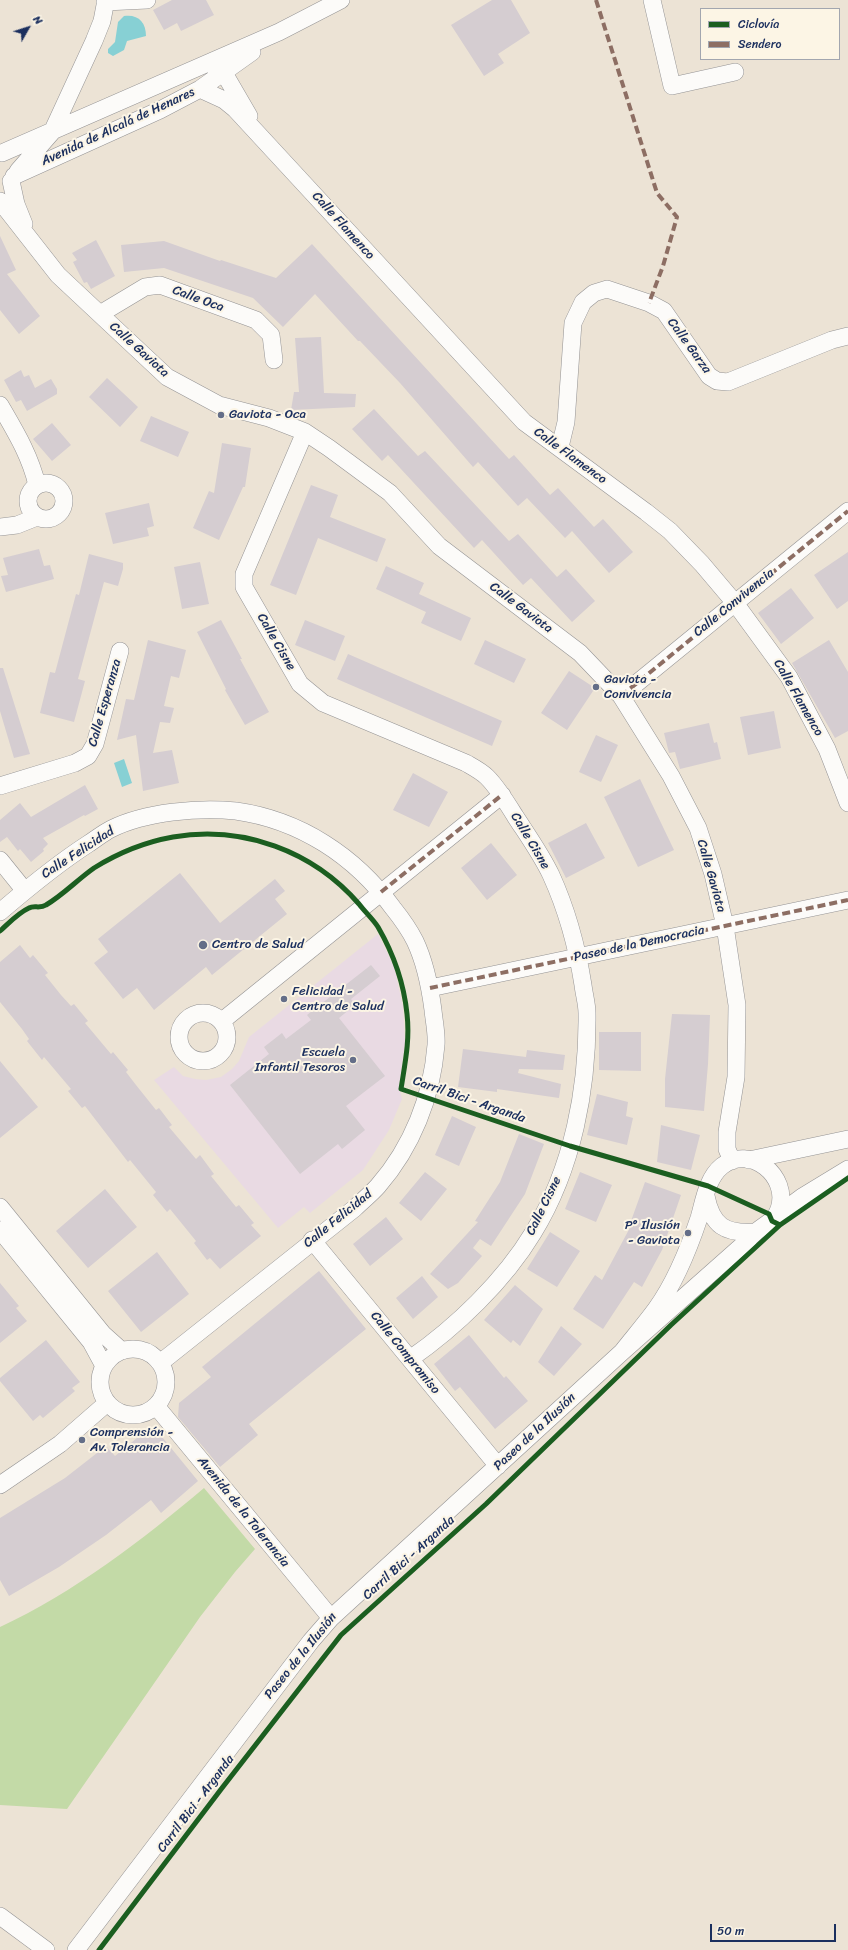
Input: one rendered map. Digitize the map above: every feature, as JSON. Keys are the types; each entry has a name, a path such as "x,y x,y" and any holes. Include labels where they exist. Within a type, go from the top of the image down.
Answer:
{"street":[{"path":"8,181 52,132 94,41 102,21 106,1 147,0"},
{"name":"Avenida de Alcalá de Henares","path":"1,152 52,132 279,32 340,0"},
{"path":"652,0 672,86 735,72"},
{"name":"Avenida de Alcalá de Henares","path":"8,181 200,90 279,32"},
{"path":"204,65 224,72"},
{"name":"Calle Flamenco","path":"224,72 245,106 256,131"},
{"name":"Calle Flamenco","path":"200,90 224,100 256,131 524,422 560,447 670,531 702,564 734,603 789,677 827,749 848,803"},
{"name":"Calle Gaviota","path":"1,152 13,162 8,181 28,238"},
{"name":"Calle Gaviota","path":"0,201 58,275 167,377 219,405 269,418 304,432 329,448 390,493 439,546 580,653 621,696 671,776 698,828 714,874 725,926 737,1005 736,1077 727,1132 726,1149 732,1161"},
{"name":"Calle Oca","path":"100,314 145,287 160,285 256,320 272,335 274,360"},
{"name":"Calle Garza","path":"560,447 566,422 573,322 583,302 594,292 607,289 649,303 664,311 709,376 717,381 728,382 832,340 848,336"},
{"path":"0,405 18,434 32,464 37,485"},
{"name":"Calle Cisne","path":"304,432 244,574 244,587 300,684 323,703 466,763 486,777 502,795 543,858 562,898 579,957 587,1011 584,1089 570,1146 556,1189 533,1233 500,1279 441,1334 410,1359"},
{"path":"0,527 17,525 37,517 49,519 56,516 63,508 64,501 62,492 58,487 49,483 37,485 32,488 28,498 30,510 37,517"},
{"name":"Calle Convivencia","path":"621,696 848,511"},
{"name":"Calle Esperanza","path":"0,786 76,763 88,756 95,744 120,651"},
{"path":"222,1021 502,795"},
{"name":"Calle Felicidad","path":"0,912 45,874 112,829 148,817 174,812 219,809 256,814 298,828 330,846 356,866 381,892 400,916 415,941 430,988 436,1043 433,1070 417,1125 402,1153 377,1187 355,1208 312,1240 160,1363"},
{"path":"0,860 25,891"},
{"name":"Paseo de la Democracia","path":"430,988 848,900"},
{"path":"732,1161 749,1160 848,1139"},
{"path":"749,1160 758,1162 768,1168 777,1180 781,1200 775,1216"},
{"name":"Paseo de la Ilusión","path":"802,1197 834,1169 848,1160"},
{"name":"Paseo de la Ilusión","path":"622,1352 656,1309 668,1289 694,1232 712,1176 722,1166 732,1161"},
{"name":"Paseo de la Ilusión","path":"76,1950 311,1641 331,1618 622,1352 745,1243 755,1232 772,1221 775,1216 802,1197 848,1169"},
{"path":"706,1196 708,1208 714,1219 725,1228 738,1233 755,1232"},
{"path":"0,1207 103,1334 122,1351"},
{"path":"0,1230 91,1342 104,1366"},
{"name":"Calle Compromiso","path":"312,1240 498,1466"},
{"path":"138,1349 150,1354 160,1363 166,1375 166,1389 156,1406 144,1413 132,1415 118,1411 107,1402 101,1391 100,1378 104,1366 113,1356 122,1351 138,1349"},
{"path":"0,1484 60,1444 107,1402"},
{"name":"Avenida de la Tolerancia","path":"156,1406 331,1618"},
{"path":"0,1916 46,1950"}],"shaded area":[{"path":"378,934 394,966 403,1007 405,1043 399,1087 402,1099 389,1130 363,1170 310,1213 304,1207 278,1228 154,1080 174,1067 183,1076 195,1079 206,1080 221,1077 232,1069 239,1061 249,1037"}],"green space":[{"path":"204,1488 255,1549 200,1617 67,1809 0,1805 0,1627 55,1598 81,1582 132,1546"}],"water":[{"path":"124,16 133,16 140,20 145,27 146,36 127,41 124,50 113,56 108,53 108,49 115,42 118,22"},
{"path":"124,759 132,783 122,787 114,763"}],"building":[{"path":"172,0 206,0 214,15 181,31 177,23 164,30 153,10"},
{"path":"492,0 511,0 530,33 498,54 504,63 484,76 451,25"},
{"path":"0,236 16,270 7,274 40,316 19,334 0,310"},
{"path":"96,240 115,276 91,289 87,282 84,283 73,262 77,260 72,253"},
{"path":"164,241 220,261 221,260 276,278 312,244 509,459 514,455 550,495 558,488 594,527 603,519 633,552 609,573 572,531 565,538 527,498 518,506 478,462 473,467 400,383 360,341 358,341 315,294 283,327 253,298 164,268 124,272 121,245"},
{"path":"321,337 324,393 356,394 355,407 291,410 294,392 299,392 295,338"},
{"path":"21,370 24,377 29,375 35,388 51,379 57,389 57,394 27,411 21,400 16,402 4,380"},
{"path":"107,378 138,407 120,427 89,397"},
{"path":"374,409 418,456 425,451 509,541 518,534 557,577 566,569 595,601 572,622 531,578 523,585 482,540 474,548 388,455 382,461 352,429"},
{"path":"151,416 189,432 178,457 140,441"},
{"path":"52,423 71,445 52,461 33,439"},
{"path":"222,443 251,448 245,487 243,487 219,540 193,528 209,491 214,493"},
{"path":"311,485 338,495 330,517 386,539 377,562 318,538 296,595 270,585"},
{"path":"149,503 154,526 147,528 149,536 113,544 105,513"},
{"path":"39,549 44,566 50,565 54,579 6,592 1,576 8,575 3,558"},
{"path":"848,552 848,601 837,609 814,575"},
{"path":"89,554 123,563 123,569 118,586 104,582 78,679 85,681 74,722 40,713 50,672 55,673 76,594 79,595"},
{"path":"200,562 209,604 182,609 174,567"},
{"path":"386,566 424,583 419,594 471,618 461,641 421,623 426,612 376,589"},
{"path":"791,588 814,618 781,644 758,613"},
{"path":"221,620 269,712 245,725 225,690 226,689 197,632"},
{"path":"305,620 345,636 335,661 295,645"},
{"path":"148,640 186,650 179,678 171,676 164,706 174,708 170,723 160,722 153,753 172,750 179,783 143,791 136,735 117,740 126,699 134,700"},
{"path":"485,640 526,659 514,683 474,664"},
{"path":"829,640 848,672 848,731 835,738 792,663"},
{"path":"348,654 502,721 492,746 337,679"},
{"path":"0,668 3,668 30,754 14,758 0,711"},
{"path":"569,671 595,688 567,730 541,713"},
{"path":"774,711 781,748 748,755 740,717"},
{"path":"709,723 714,743 717,742 721,759 680,769 675,752 669,753 664,733"},
{"path":"596,735 618,745 601,782 579,772"},
{"path":"413,773 448,792 429,827 393,810"},
{"path":"640,779 674,850 638,867 604,797"},
{"path":"85,785 98,809 85,816 84,815 43,838 48,844 43,849 44,851 31,862 20,849 18,851 7,837 0,842 0,820 20,803 31,817"},
{"path":"586,823 605,858 566,878 548,843"},
{"path":"491,843 517,875 487,900 461,868"},
{"name":"Centro de Salud","path":"180,873 220,923 275,879 285,891 275,899 287,914 212,975 206,967 154,1010 137,988 123,999 94,963 108,952 98,939"},
{"path":"20,945 30,958 33,955 48,973 45,975 61,995 71,1006 74,1004 88,1021 85,1023 111,1054 113,1052 128,1070 126,1072 156,1110 159,1108 172,1125 169,1127 196,1159 200,1155 214,1174 211,1176 236,1207 239,1205 254,1223 251,1225 261,1236 220,1269 210,1258 207,1260 194,1243 196,1241 170,1209 167,1212 153,1195 156,1192 130,1160 128,1162 85,1106 82,1108 68,1091 71,1089 44,1057 42,1060 27,1041 29,1039 22,1029 0,1002 0,962"},
{"path":"371,965 380,976 351,999 355,1005 339,1018 385,1076 346,1106 365,1130 342,1149 338,1144 300,1174 230,1085 269,1054 264,1047 282,1033 286,1039 311,1020 307,1015"},
{"path":"672,1014 710,1015 704,1111 665,1107 665,1079"},
{"path":"599,1032 641,1032 641,1071 599,1070"},
{"path":"463,1049 526,1057 527,1050 565,1055 563,1070 519,1069 518,1073 561,1084 559,1098 497,1089 497,1092 458,1087"},
{"path":"0,1061 38,1107 0,1138"},
{"path":"597,1094 628,1102 626,1116 633,1118 627,1145 587,1135"},
{"path":"452,1116 476,1127 459,1166 435,1155"},
{"path":"661,1125 700,1135 691,1170 657,1162"},
{"path":"519,1134 544,1144 525,1194 491,1246 480,1239 473,1248 482,1256 458,1283 448,1289 430,1274 478,1222 475,1221 500,1182"},
{"path":"425,1172 447,1189 421,1221 399,1203"},
{"path":"580,1172 612,1185 596,1222 565,1209"},
{"path":"645,1182 681,1195 662,1250 642,1287 634,1282 603,1329 573,1309 595,1275 602,1280 633,1222 631,1221"},
{"path":"105,1189 137,1227 88,1268 56,1231"},
{"path":"386,1217 403,1239 370,1266 353,1244"},
{"path":"550,1232 580,1251 557,1287 527,1269"},
{"path":"157,1252 189,1294 141,1332 108,1291"},
{"path":"319,1271 366,1329 249,1424 258,1435 220,1467 178,1417 179,1403 211,1377 202,1367"},
{"path":"422,1276 438,1297 413,1319 396,1298"},
{"path":"0,1283 19,1306 16,1308 27,1321 0,1343"},
{"path":"515,1285 543,1309 520,1346 513,1340 511,1343 484,1320"},
{"path":"561,1326 582,1344 554,1376 538,1362"},
{"path":"469,1335 504,1378 506,1376 528,1401 495,1429 460,1387 455,1391 434,1364"},
{"path":"46,1340 80,1382 72,1388 75,1391 43,1418 40,1415 33,1421 0,1381 0,1378"},
{"path":"148,1429 158,1432 198,1481 161,1513 151,1500 106,1535 59,1567 9,1596 0,1580 0,1518 65,1478 106,1446 115,1456"}],"marked path":[{"path":"596,0 657,193 677,217 663,266 649,303"},
{"path":"621,696 848,511"},
{"path":"381,892 502,795"},
{"path":"430,988 848,900"}],"cycle path":[{"name":"Carril Bici - Arganda","path":"0,931 25,910 31,907 44,906 52,901 94,868 122,853 152,842 173,837 199,834 225,835 250,839 275,846 298,856 320,869 341,885 378,927 393,958 406,1003 408,1024 407,1042 401,1089 570,1146 708,1186 769,1214 772,1221 780,1225"},
{"name":"Carril Bici - Arganda","path":"99,1950 341,1635 486,1504 671,1325 780,1225 848,1178"}],"place":[{"name":"Gaviota - Oca","path":"221,415"},
{"name":"Gaviota - Convivencia","path":"596,687"},
{"name":"Centro de Salud","path":"203,945"},
{"name":"Felicidad - Centro de Salud","path":"284,999"},
{"name":"Escuela Infantil Tesoros","path":"353,1060"},
{"name":"Pº Ilusión - Gaviota","path":"688,1233"},
{"name":"Comprensión - Av. Tolerancia","path":"82,1440"}]}
